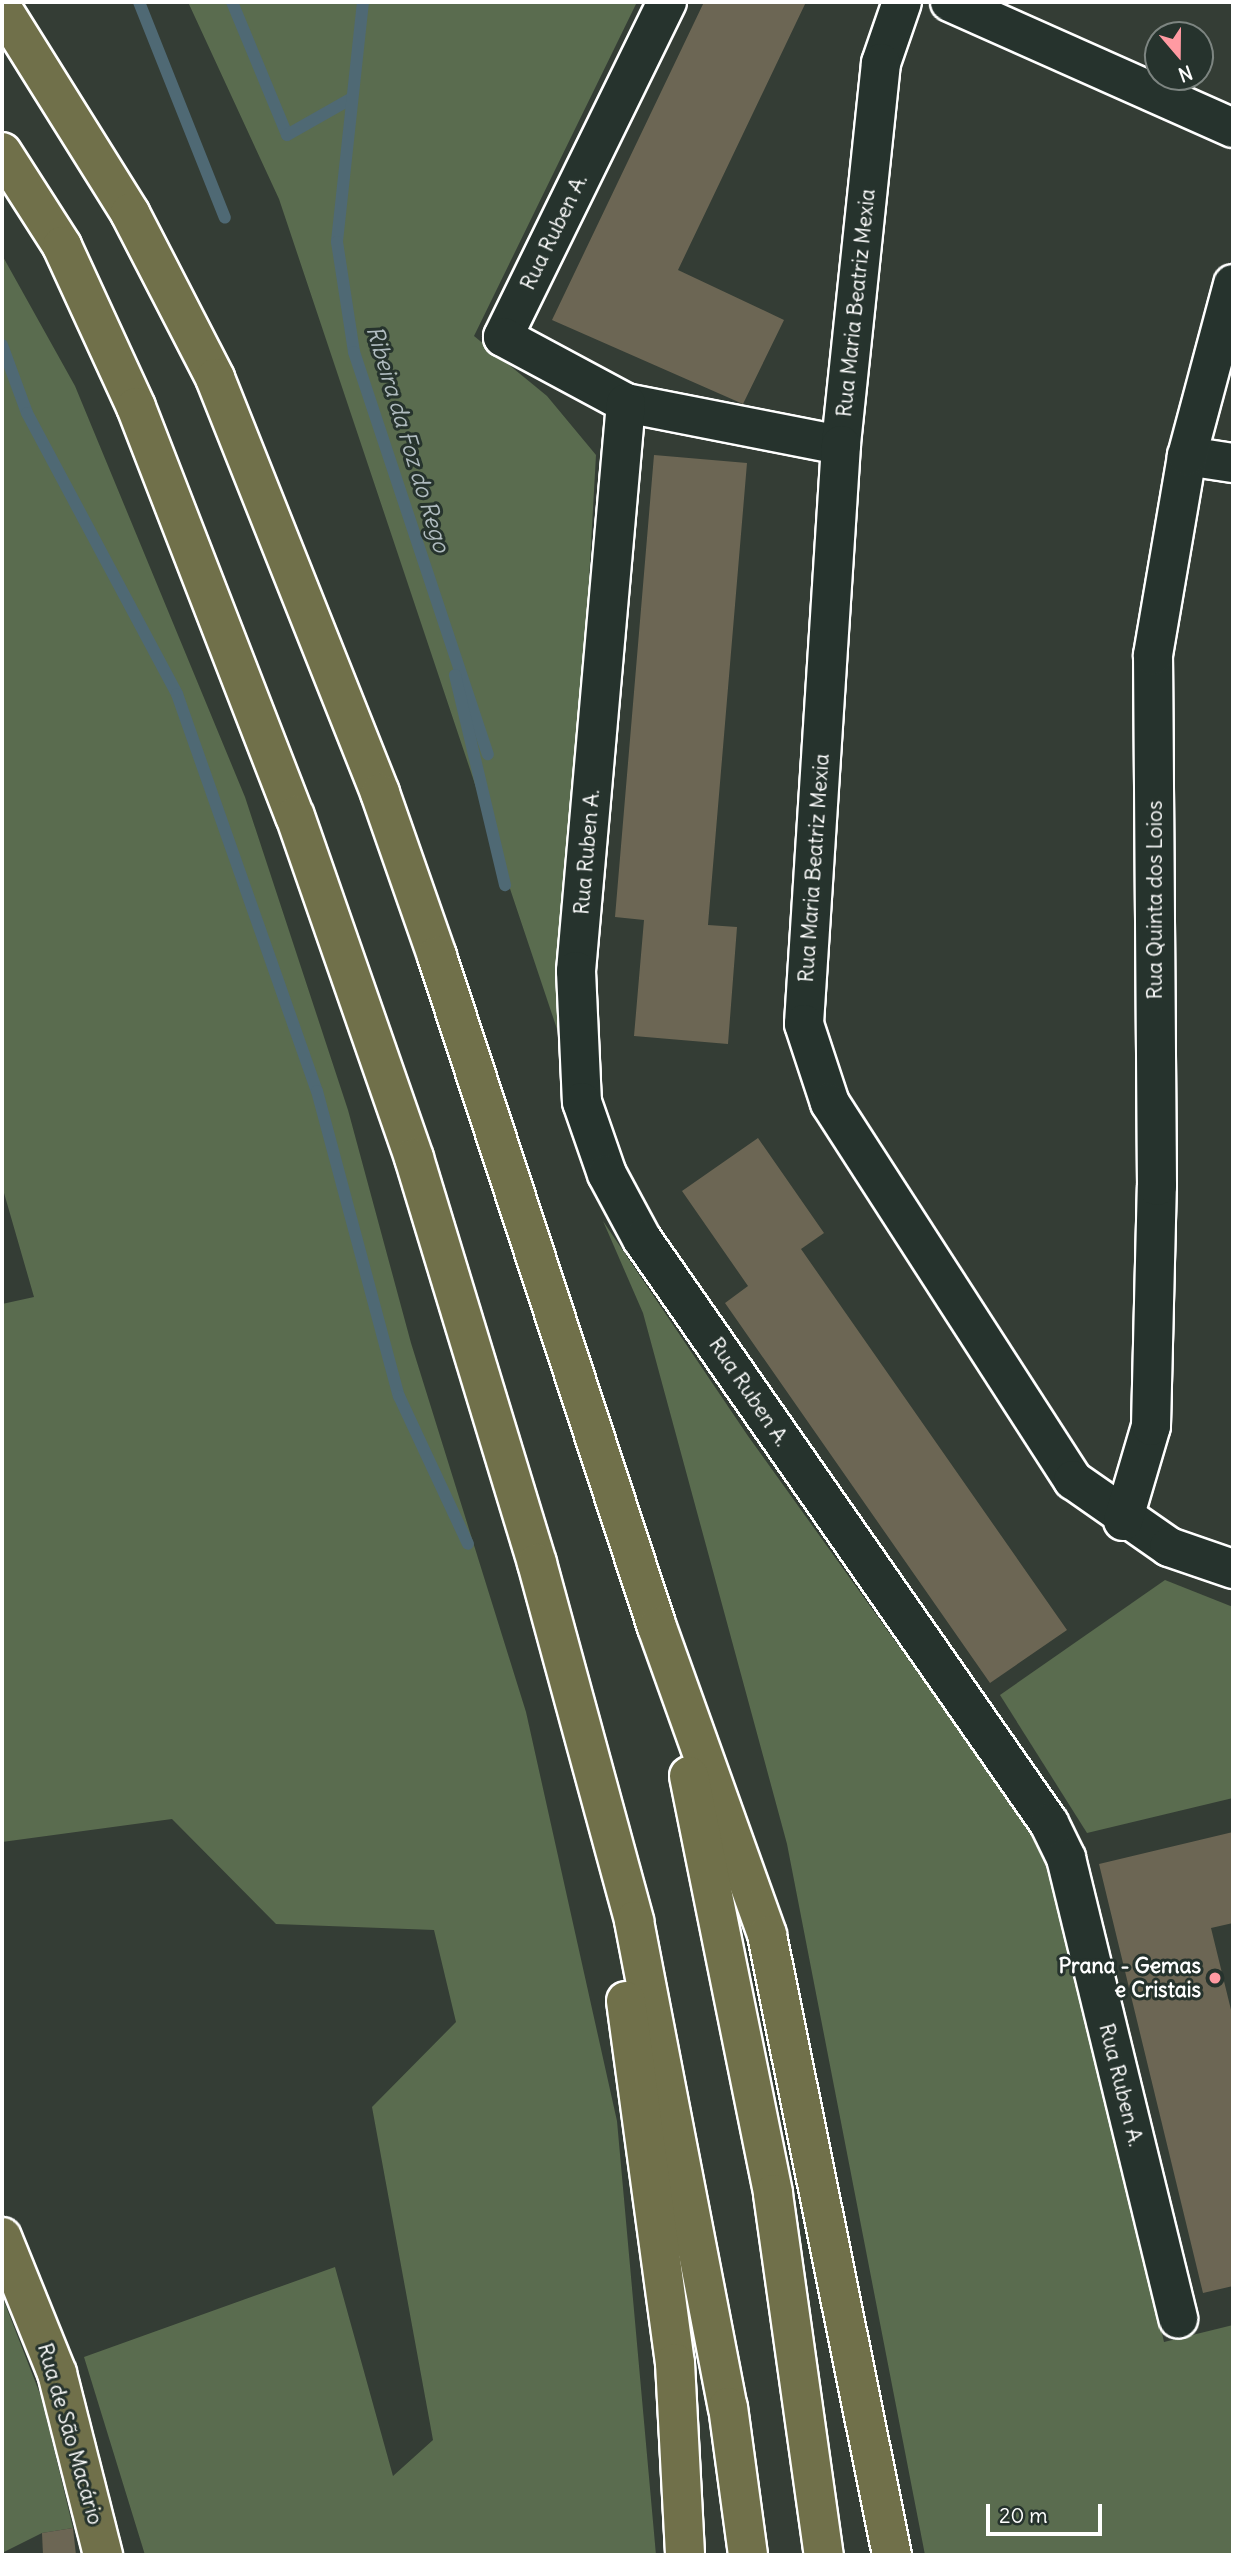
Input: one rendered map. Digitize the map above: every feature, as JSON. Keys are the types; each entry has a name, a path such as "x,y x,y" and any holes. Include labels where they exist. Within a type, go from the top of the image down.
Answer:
{"main road":[{"path":"2,8 130,213 215,378 380,793 657,1627 767,1935 892,2555"},
{"path":"2,152 62,246 136,407 295,816 414,1158 594,1763 663,2071 728,2407 748,2555"},
{"path":"657,1627 773,2194 824,2555"},
{"path":"594,1763 675,2363 685,2555"},
{"name":"Rua de São Macário","path":"2,2237 57,2373 103,2555"}],"street":[{"name":"Rua Ruben A.","path":"667,2 503,337 626,403 841,445"},
{"name":"Rua Maria Beatriz Mexia","path":"902,2 881,63 841,445 804,1024 830,1103 1073,1480 1124,1521 1169,1547 1233,1569"},
{"path":"950,2 1233,128"},
{"name":"Rua Quinta dos Loios","path":"1124,1521 1151,1426 1157,1186 1153,655 1187,456 1233,284"},
{"name":"Rua Ruben A.","path":"626,403 576,971 582,1102 607,1174 642,1239 1026,1784 1066,1857 1178,2319"},
{"path":"1187,456 1233,464"}],"green space":[{"path":"188,2 637,2 474,336 547,396 596,455 563,1047 279,199"},
{"path":"2,255 75,386 245,797 348,1110 411,1343 526,1712 617,2121 656,2555 145,2555 84,2357 335,2267 393,2476 433,2440 372,2107 456,2022 434,1930 276,1924 172,1819 2,1842 2,1304 34,1297 2,1186"},
{"path":"603,1221 748,1436 1058,1868 1164,2342 1233,2325 1233,2555 925,2555 787,1844 643,1313"},
{"path":"1165,1580 1233,1607 1233,1798 1087,1833 1000,1695"},
{"path":"2,2296 42,2399 73,2528 42,2533 2,2553"}],"building":[{"path":"704,2 806,2 678,270 784,320 743,404 552,320"},
{"path":"654,455 747,463 708,925 737,927 728,1044 634,1036 644,920 615,917"},
{"path":"758,1138 824,1233 801,1249 1067,1630 990,1683 725,1303 748,1286 682,1191"},
{"path":"1233,1832 1233,1923 1211,1928 1233,2018 1233,2286 1203,2293 1099,1864"},
{"path":"73,2528 76,2555 43,2555 42,2533"}],"waterway":[{"path":"139,2 225,218"},
{"path":"232,2 287,135 352,98"},
{"name":"Ribeira da Foz do Rego","path":"363,2 337,242 354,352 488,754"},
{"path":"2,345 27,413 177,694 317,1091 399,1396 468,1544"},
{"path":"455,675 505,885"}],"place":[{"name":"Prana - Gemas e Cristais","path":"1215,1978"}]}
